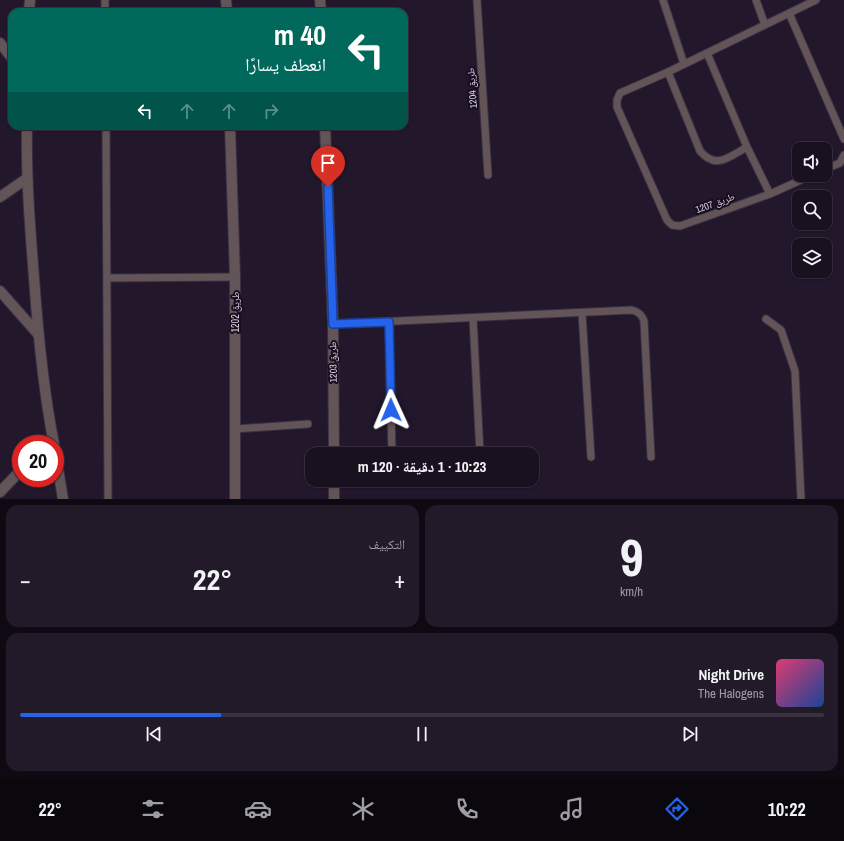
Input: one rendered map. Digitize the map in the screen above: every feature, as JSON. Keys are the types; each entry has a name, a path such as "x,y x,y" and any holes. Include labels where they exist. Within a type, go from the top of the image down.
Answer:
{"street":[{"path":"0,43 8,53"},
{"path":"27,130 26,179 38,334 50,435"},
{"name":"طريق 1202","path":"230,130 235,277 235,499"},
{"name":"طريق 1203","path":"325,130 333,324 334,447"},
{"path":"0,197 26,179"},
{"path":"0,291 38,334"},
{"path":"0,492 12,479"},
{"path":"61,487 63,499"},
{"path":"334,487 334,499"}],"lane":[{"name":"طريق 1204","path":"477,0 488,175"},
{"path":"663,0 684,64"},
{"path":"756,0 765,25"},
{"name":"طريق 1207","path":"770,194 680,226 672,226 667,220 617,107 617,100 620,93 668,72 816,0"},
{"path":"789,13 844,139"},
{"path":"707,53 747,147 770,194 797,182"},
{"path":"668,72 700,151 704,156 709,160 722,160 747,147"},
{"path":"106,130 108,499"},
{"path":"832,166 840,163 844,155"},
{"path":"107,278 235,277"},
{"path":"333,324 632,310 638,312 644,321 651,457"},
{"path":"582,313 591,457"},
{"path":"473,318 480,447"},
{"path":"766,319 781,330 795,371 802,499"},
{"path":"389,322 392,447"},
{"path":"235,429 308,424"}],"route":[{"path":"328,187 333,324 389,322 391,410"}]}
